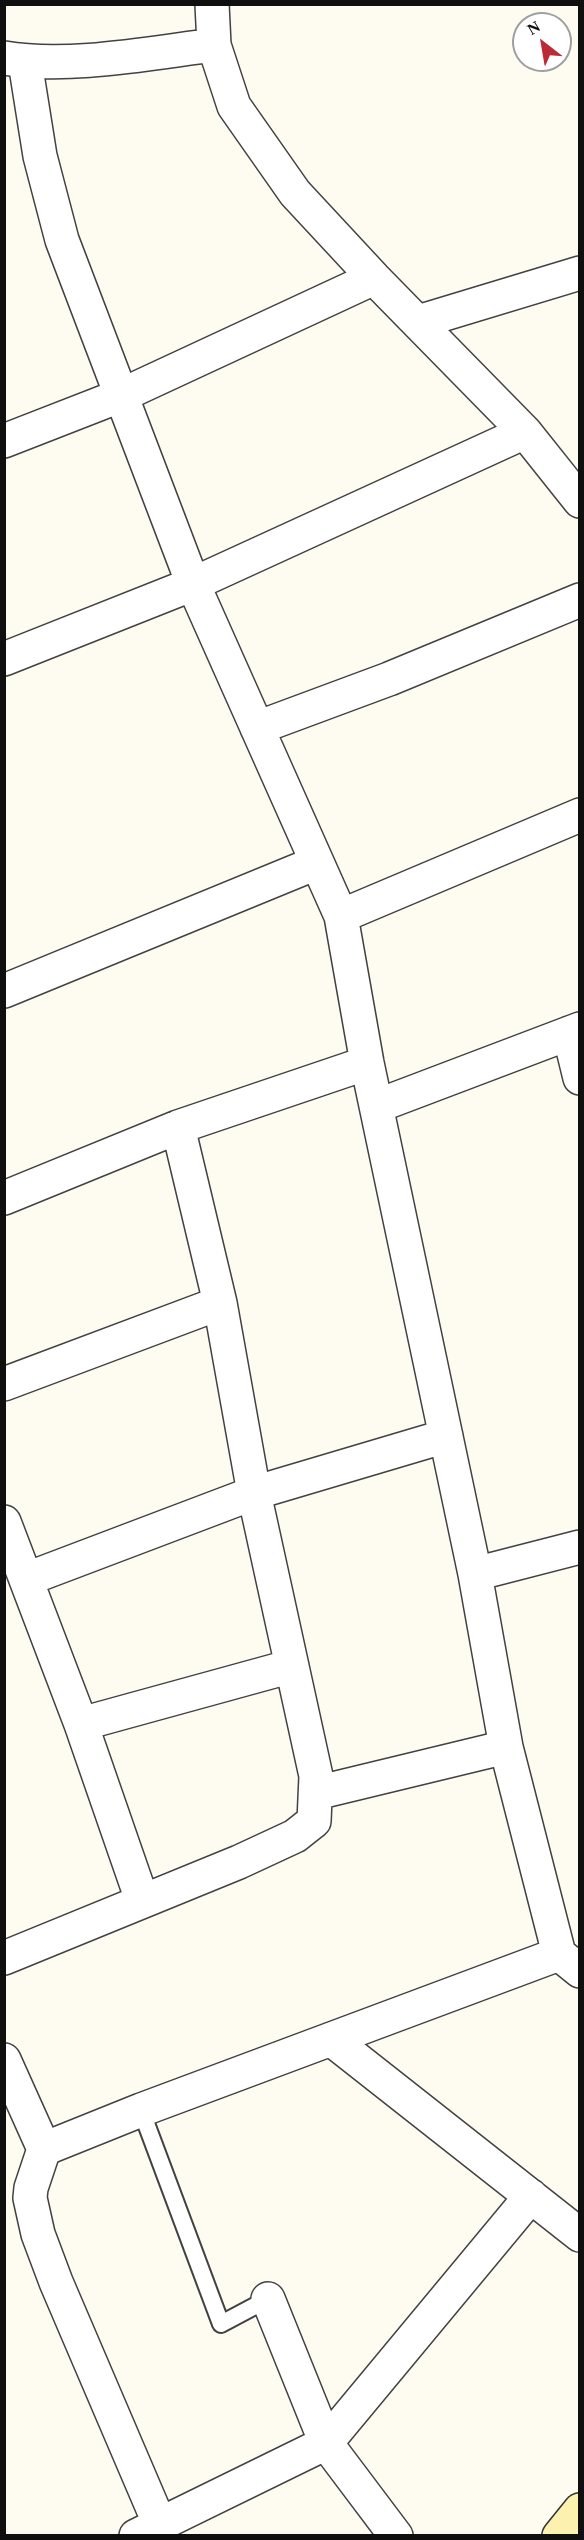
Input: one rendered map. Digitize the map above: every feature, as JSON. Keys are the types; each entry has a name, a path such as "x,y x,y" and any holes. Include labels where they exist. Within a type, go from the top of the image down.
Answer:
{"main road":[{"path":"559,2535 579,2511"}],"street":[{"path":"212,4 214,45 234,106 295,193 374,278 525,432 579,501"},
{"path":"214,45 113,58 15,60 62,240 193,584 341,916 367,1063 475,1574 506,1747 569,1962 331,2039 44,2149 18,2194 30,2199 38,2234 148,2530 326,2443 531,2196"},
{"path":"418,322 579,273"},
{"path":"4,441 122,395 374,278"},
{"path":"4,659 193,584 525,432"},
{"path":"257,728 390,679 579,600"},
{"path":"341,916 579,815"},
{"path":"4,991 316,863"},
{"path":"377,1106 574,1031 579,1078"},
{"path":"4,1198 178,1127 367,1063"},
{"path":"4,1958 239,1862 295,1836 314,1821 316,1776 254,1493 219,1303 178,1127"},
{"path":"4,1384 219,1303"},
{"path":"27,1579 254,1493 446,1436"},
{"path":"4,1522 81,1724 142,1900"},
{"path":"475,1574 579,1547"},
{"path":"81,1724 292,1666"},
{"path":"316,1792 506,1747"},
{"path":"331,2039 579,2235"},
{"path":"4,2060 44,2149"},
{"path":"268,2299 326,2443 396,2535"}],"lane":[{"path":"141,2110 221,2324 268,2299"}]}
